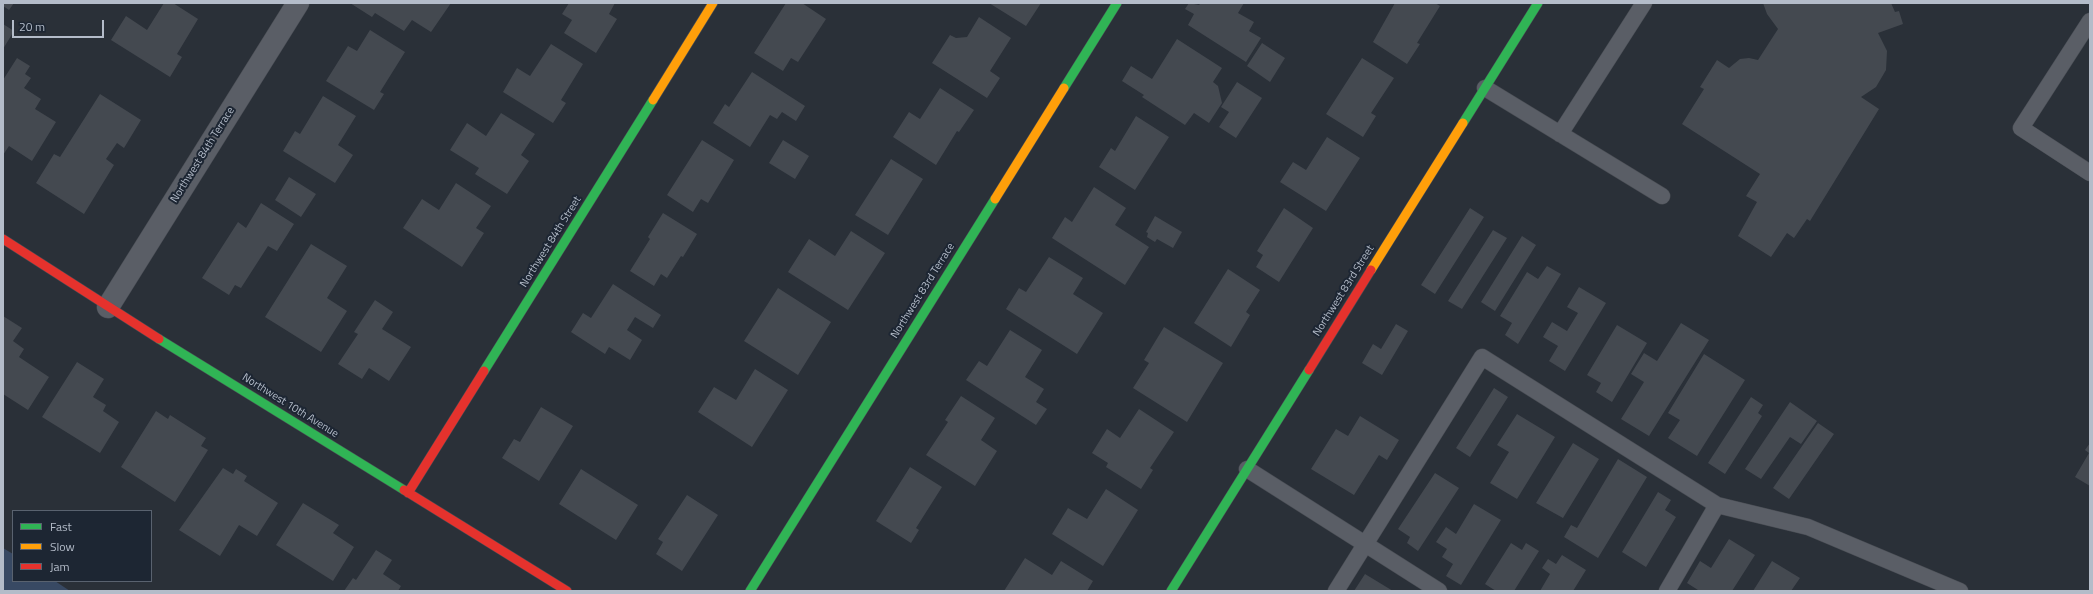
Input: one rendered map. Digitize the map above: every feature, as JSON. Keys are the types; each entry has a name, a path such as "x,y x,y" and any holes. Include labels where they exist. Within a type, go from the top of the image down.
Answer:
{"street":[{"name":"Northwest 84th Terrace","path":"108,307 298,3"},
{"name":"Northwest 84th Street","path":"408,493 714,3"},
{"name":"Northwest 83rd Terrace","path":"750,591 1117,3"},
{"name":"Northwest 83rd Street","path":"1171,591 1538,3"},
{"name":"Northwest 10th Avenue","path":"3,239 108,307 567,591"}],"lane":[{"path":"1560,134 1644,3"},
{"path":"2090,20 2021,128 2090,173"},
{"path":"1485,88 1662,196"},
{"path":"1336,591 1366,546 1482,357 1717,505 1808,527 1960,591"},
{"path":"1247,469 1439,591"},
{"path":"1667,591 1717,505"}],"water":[{"path":"3,548 12,553 12,582 56,582 70,591 3,591"}],"building":[{"path":"3,3 14,3 9,10 3,6"},
{"path":"164,3 173,3 198,19 177,54 182,57 170,77 111,40 126,16 147,30"},
{"path":"350,3 451,3 431,32 412,20 404,31 375,13 372,17"},
{"path":"569,3 615,3 609,14 617,19 596,53 564,33 572,20 562,14"},
{"path":"786,3 802,3 826,19 798,62 791,58 783,71 754,53"},
{"path":"989,3 1041,3 1026,26"},
{"path":"1189,3 1199,5 1201,3 1244,3 1238,13 1254,22 1249,31 1261,38 1246,62 1188,25 1194,14 1185,9"},
{"path":"1395,3 1435,3 1440,6 1417,43 1420,44 1407,64 1373,42"},
{"path":"1763,3 1891,3 1895,12 1899,11 1903,24 1878,33 1887,51 1886,70 1876,87 1861,97 1879,109 1810,221 1807,219 1794,238 1787,233 1771,257 1738,236 1757,202 1746,196 1760,174 1682,124 1704,89 1700,87 1717,60 1729,68 1740,59 1749,58 1758,60 1778,29 1767,14"},
{"path":"979,17 1011,38 990,71 1000,78 987,98 932,63 950,35 956,38 967,37"},
{"path":"3,24 14,31 3,49"},
{"path":"370,30 405,52 380,92 384,94 374,110 326,81 348,46 357,51"},
{"path":"1177,39 1222,68 1213,82 1218,86 1222,103 1209,123 1194,113 1185,125 1142,97 1144,95 1122,81 1131,66 1152,79"},
{"path":"1262,43 1285,58 1270,82 1247,66"},
{"path":"551,44 583,64 561,100 566,103 553,123 503,92 517,68 530,76"},
{"path":"17,58 30,66 25,74 31,78 24,88 41,99 35,109 56,122 32,161 9,146 3,155 3,80"},
{"path":"1362,58 1394,78 1371,113 1376,116 1363,137 1326,114"},
{"path":"752,72 805,106 796,121 782,112 777,119 770,115 750,147 713,123 725,104 729,107"},
{"path":"1237,82 1262,98 1236,138 1219,127 1229,112 1221,107"},
{"path":"940,88 974,110 959,132 957,131 936,165 893,137 909,112 920,119"},
{"path":"100,94 141,120 124,148 117,143 106,159 114,165 84,214 36,183 54,154 60,157"},
{"path":"323,96 356,116 338,145 353,155 335,183 283,151 295,131 300,134"},
{"path":"501,113 535,134 521,155 529,161 507,194 475,174 479,168 450,150 467,123 486,136"},
{"path":"1136,116 1169,137 1135,190 1099,167 1111,148 1115,151"},
{"path":"1327,137 1360,158 1326,211 1280,182 1293,162 1306,170"},
{"path":"702,140 734,160 708,203 701,199 693,212 667,195"},
{"path":"783,140 809,156 795,179 769,163"},
{"path":"891,159 923,179 888,235 855,215"},
{"path":"289,177 316,194 301,217 275,200"},
{"path":"456,183 491,206 476,228 484,233 462,267 403,228 422,199 439,210"},
{"path":"1094,187 1126,208 1115,225 1149,247 1125,285 1052,238 1065,217 1072,222"},
{"path":"261,203 294,224 277,251 268,246 241,288 235,285 229,295 202,278 238,222 246,228"},
{"path":"1284,208 1313,228 1279,282 1256,267 1263,255 1257,251"},
{"path":"1470,208 1484,217 1435,294 1421,285"},
{"path":"663,213 697,234 683,257 681,256 667,278 661,274 654,286 630,271 650,239 648,237"},
{"path":"1155,216 1182,232 1173,248 1157,239 1155,242 1147,237 1148,233 1146,232"},
{"path":"1493,230 1507,238 1462,309 1448,301"},
{"path":"851,231 885,253 848,310 788,272 809,239 835,256"},
{"path":"1522,236 1536,245 1495,311 1481,302"},
{"path":"311,244 347,266 327,298 347,311 321,352 265,317"},
{"path":"1049,257 1083,278 1073,294 1103,313 1077,354 1006,309 1019,288 1026,292"},
{"path":"1547,266 1561,274 1518,344 1505,335 1512,323 1500,316 1527,272 1538,279"},
{"path":"1228,269 1260,290 1246,312 1250,315 1231,347 1194,323"},
{"path":"613,284 661,315 653,328 635,317 627,330 642,340 630,360 609,347 605,354 571,332 583,313 591,318"},
{"path":"1579,287 1606,303 1565,371 1549,361 1558,346 1543,337 1552,322 1567,331 1578,313 1567,307"},
{"path":"778,288 831,322 798,375 744,341"},
{"path":"375,300 393,312 382,329 411,347 389,381 369,368 362,379 338,364 358,334 354,332"},
{"path":"3,316 22,328 13,341 24,349 19,357 49,377 28,410 3,394"},
{"path":"1681,323 1709,340 1649,436 1621,419 1644,382 1631,374 1644,353 1657,361"},
{"path":"1396,324 1408,331 1382,375 1362,363 1373,344 1381,349"},
{"path":"1617,325 1647,343 1612,402 1596,392 1601,383 1587,375"},
{"path":"1164,327 1223,363 1187,422 1133,388 1149,363 1144,360"},
{"path":"1010,330 1042,350 1025,377 1044,389 1036,402 1047,409 1036,425 966,380 979,361 987,366"},
{"path":"1704,354 1745,380 1697,456 1668,438 1680,420 1668,413"},
{"path":"77,362 104,379 93,397 106,405 103,411 119,422 100,453 42,417"},
{"path":"755,369 788,390 752,447 698,412 714,387 736,400"},
{"path":"1494,388 1508,397 1470,457 1456,448"},
{"path":"961,396 995,418 981,440 997,451 975,486 926,455 948,422 945,420"},
{"path":"1751,397 1763,405 1758,413 1762,416 1725,474 1708,463"},
{"path":"1790,402 1817,421 1801,444 1790,437 1761,479 1745,469"},
{"path":"541,407 573,426 539,481 502,458 514,439 520,442"},
{"path":"1139,409 1174,432 1150,468 1153,470 1141,489 1106,467 1108,463 1092,453 1107,429 1120,438"},
{"path":"156,411 168,419 170,415 206,438 201,446 208,450 175,502 121,467"},
{"path":"1517,414 1555,437 1517,499 1490,483 1509,452 1497,445"},
{"path":"1360,416 1399,440 1387,460 1379,455 1354,495 1311,469 1336,429 1348,436"},
{"path":"1818,423 1834,434 1789,499 1773,488"},
{"path":"1573,443 1599,459 1563,518 1536,503"},
{"path":"2090,443 2090,486 2075,477 2089,453 2085,450"},
{"path":"1618,459 1647,477 1598,558 1564,537 1571,525 1577,528"},
{"path":"910,467 942,487 916,528 919,530 911,543 876,521"},
{"path":"223,468 233,474 236,469 247,476 244,481 278,503 257,536 239,525 220,556 179,530"},
{"path":"581,469 638,505 616,540 559,504"},
{"path":"1435,473 1459,488 1418,551 1407,543 1410,537 1398,529"},
{"path":"1106,489 1138,510 1103,566 1052,534 1068,508 1087,519"},
{"path":"1658,492 1671,500 1665,510 1676,517 1646,567 1622,552"},
{"path":"687,495 718,515 682,571 656,554 663,542 658,539"},
{"path":"303,503 339,525 333,533 354,547 333,581 276,545"},
{"path":"1474,504 1501,520 1461,585 1446,576 1453,564 1442,557 1447,549 1436,542 1446,527 1456,534"},
{"path":"1729,539 1755,555 1732,591 1697,591 1698,590 1687,583 1700,561 1711,568"},
{"path":"1511,543 1522,550 1526,543 1539,551 1514,591 1496,591 1485,584"},
{"path":"376,550 392,560 383,574 401,586 398,591 344,591 353,578 356,580"},
{"path":"1562,555 1586,570 1573,591 1540,591 1550,574 1542,568 1548,559 1556,564"},
{"path":"1025,558 1052,575 1061,561 1093,581 1087,591 1004,591"},
{"path":"1772,561 1800,578 1791,591 1753,591"},
{"path":"1365,574 1393,591 1354,591"}],"traffic: fast":[{"path":"1064,88 1117,3"},
{"path":"1463,123 1538,3"},
{"path":"484,371 653,100"},
{"path":"750,591 995,199"},
{"path":"159,339 404,490"},
{"path":"1171,591 1309,370"}],"traffic: slow":[{"path":"653,100 713,3"},
{"path":"995,199 1064,88"},
{"path":"1371,270 1463,123"}],"traffic: jam":[{"path":"3,239 159,339"},
{"path":"1309,370 1371,270"},
{"path":"408,493 484,371"},
{"path":"404,490 567,591"}]}
